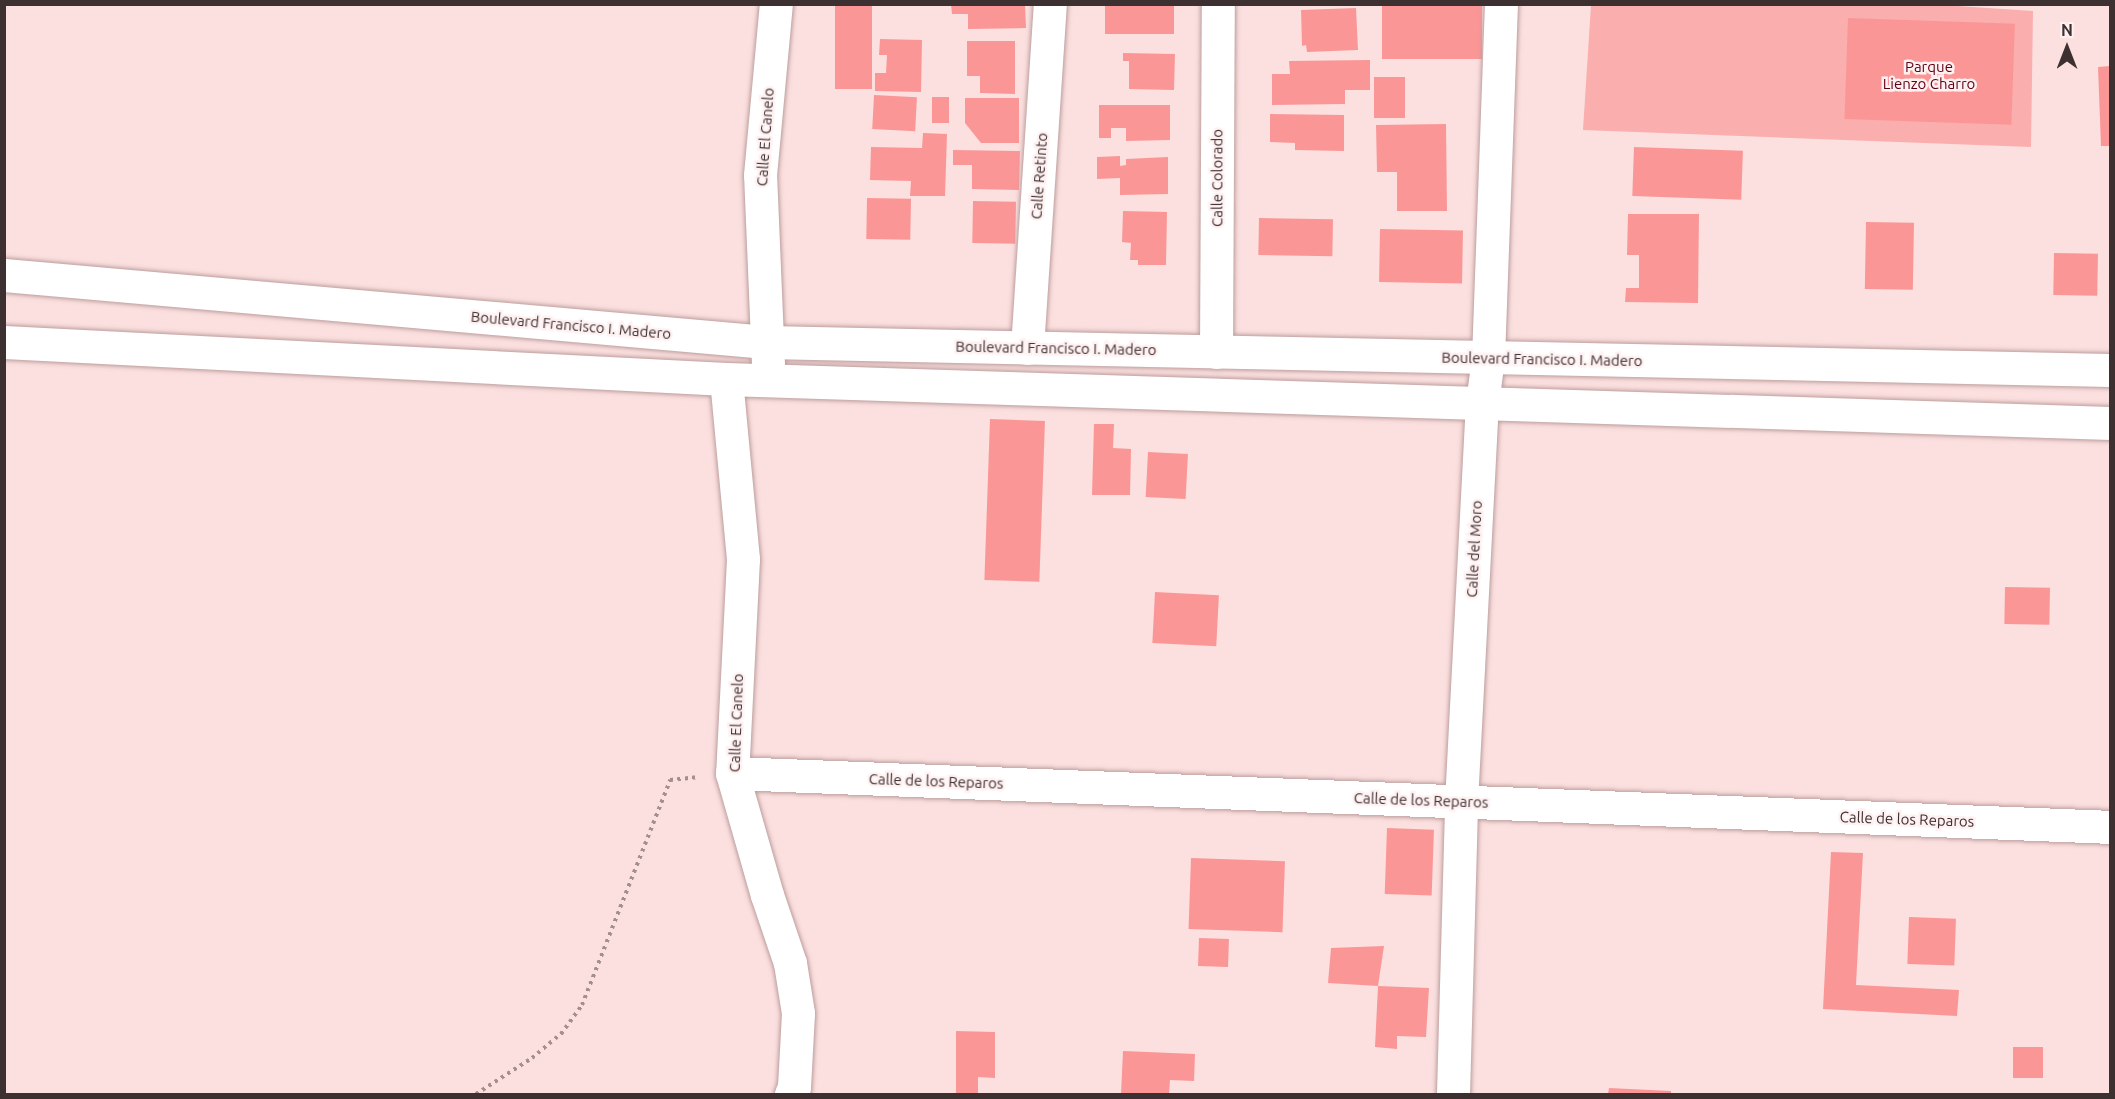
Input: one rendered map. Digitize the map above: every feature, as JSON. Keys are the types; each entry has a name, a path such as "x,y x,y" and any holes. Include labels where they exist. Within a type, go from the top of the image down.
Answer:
{"street":[{"name":"Calle El Canelo","path":"770,380 766,342 760,175 776,4"},
{"name":"Calle Retinto","path":"1027,348 1050,4"},
{"name":"Calle Colorado","path":"1216,352 1218,4"},
{"name":"Calle del Moro","path":"1453,1095 1461,802 1482,403 1488,358 1501,4"},
{"name":"Boulevard Francisco I. Madero","path":"4,275 766,342 2110,370"},
{"path":"4,342 726,379 2110,423"},
{"name":"Calle El Canelo","path":"726,379 744,559 732,773 767,895 790,963 798,1013 794,1087 791,1095"},
{"name":"Calle de los Reparos","path":"732,773 2110,827"}],"path":[{"path":"476,1095 532,1059 561,1034 582,1005 670,780 732,773"}],"green space":[{"name":"Parque Lienzo Charro","path":"1927,4 2033,11 2031,147 1583,130 1591,5"}],"building":[{"path":"835,4 872,4 872,89 835,89"},
{"path":"951,4 1025,4 1026,28 968,29 968,14 952,14"},
{"path":"1105,4 1174,4 1174,34 1105,34"},
{"path":"1382,4 1482,4 1482,59 1382,59"},
{"path":"1356,8 1358,50 1307,52 1306,45 1302,46 1301,10"},
{"path":"1848,18 2015,24 2011,125 1844,119"},
{"path":"880,39 922,40 921,92 875,91 875,73 886,73 887,55 879,55"},
{"path":"967,41 1015,41 1015,94 980,93 980,76 967,76"},
{"path":"1123,53 1175,54 1174,90 1129,89 1129,61 1123,61"},
{"path":"1370,60 1370,90 1345,90 1345,104 1272,105 1272,74 1290,74 1289,61"},
{"path":"2110,66 2110,146 2101,146 2098,67"},
{"path":"1374,77 1405,77 1405,118 1374,118"},
{"path":"874,95 917,97 915,131 872,129"},
{"path":"932,97 949,97 949,123 932,123"},
{"path":"965,98 1019,98 1019,143 981,143 965,123"},
{"path":"1099,105 1170,105 1170,140 1126,141 1126,128 1111,128 1111,138 1099,138"},
{"path":"1270,114 1344,115 1344,151 1295,150 1295,143 1270,142"},
{"path":"1446,124 1447,211 1397,211 1397,172 1377,172 1376,125"},
{"path":"923,133 947,134 945,196 910,196 911,181 870,180 871,147 922,148"},
{"path":"1634,147 1743,151 1741,200 1632,196"},
{"path":"953,150 1020,151 1019,190 972,189 972,165 953,165"},
{"path":"1120,156 1120,166 1126,165 1126,159 1168,157 1168,194 1120,195 1120,178 1097,179 1097,157"},
{"path":"867,198 911,199 910,240 866,239"},
{"path":"973,201 1016,202 1015,244 972,243"},
{"path":"1123,211 1167,212 1166,265 1138,265 1138,260 1130,260 1131,243 1122,242"},
{"path":"1628,214 1699,214 1698,303 1625,302 1626,288 1639,288 1639,255 1627,255"},
{"path":"1259,218 1333,219 1332,256 1258,255"},
{"path":"1866,222 1914,223 1913,290 1865,289"},
{"path":"1380,229 1463,230 1462,283 1379,282"},
{"path":"2054,253 2098,254 2097,296 2053,295"},
{"path":"990,419 1045,421 1039,582 984,580"},
{"path":"1094,424 1114,424 1113,448 1131,449 1130,495 1092,495"},
{"path":"1148,452 1188,454 1186,499 1146,497"},
{"path":"2005,587 2050,588 2049,625 2004,624"},
{"path":"1155,592 1219,595 1216,646 1152,643"},
{"path":"1387,828 1434,830 1432,896 1385,894"},
{"path":"1831,852 1863,853 1856,985 1959,990 1957,1016 1823,1009"},
{"path":"1191,858 1285,861 1282,932 1189,929"},
{"path":"1909,917 1956,919 1954,966 1907,964"},
{"path":"1199,938 1229,939 1228,967 1198,966"},
{"path":"1384,946 1378,986 1328,983 1331,948"},
{"path":"1378,986 1429,988 1426,1037 1397,1036 1397,1049 1375,1047"},
{"path":"956,1031 995,1032 995,1078 978,1077 978,1094 956,1094"},
{"path":"2013,1047 2043,1047 2043,1078 2013,1078"},
{"path":"1123,1051 1195,1054 1194,1081 1170,1080 1169,1094 1121,1094"},
{"path":"1609,1088 1671,1091 1671,1094 1608,1094"}]}
